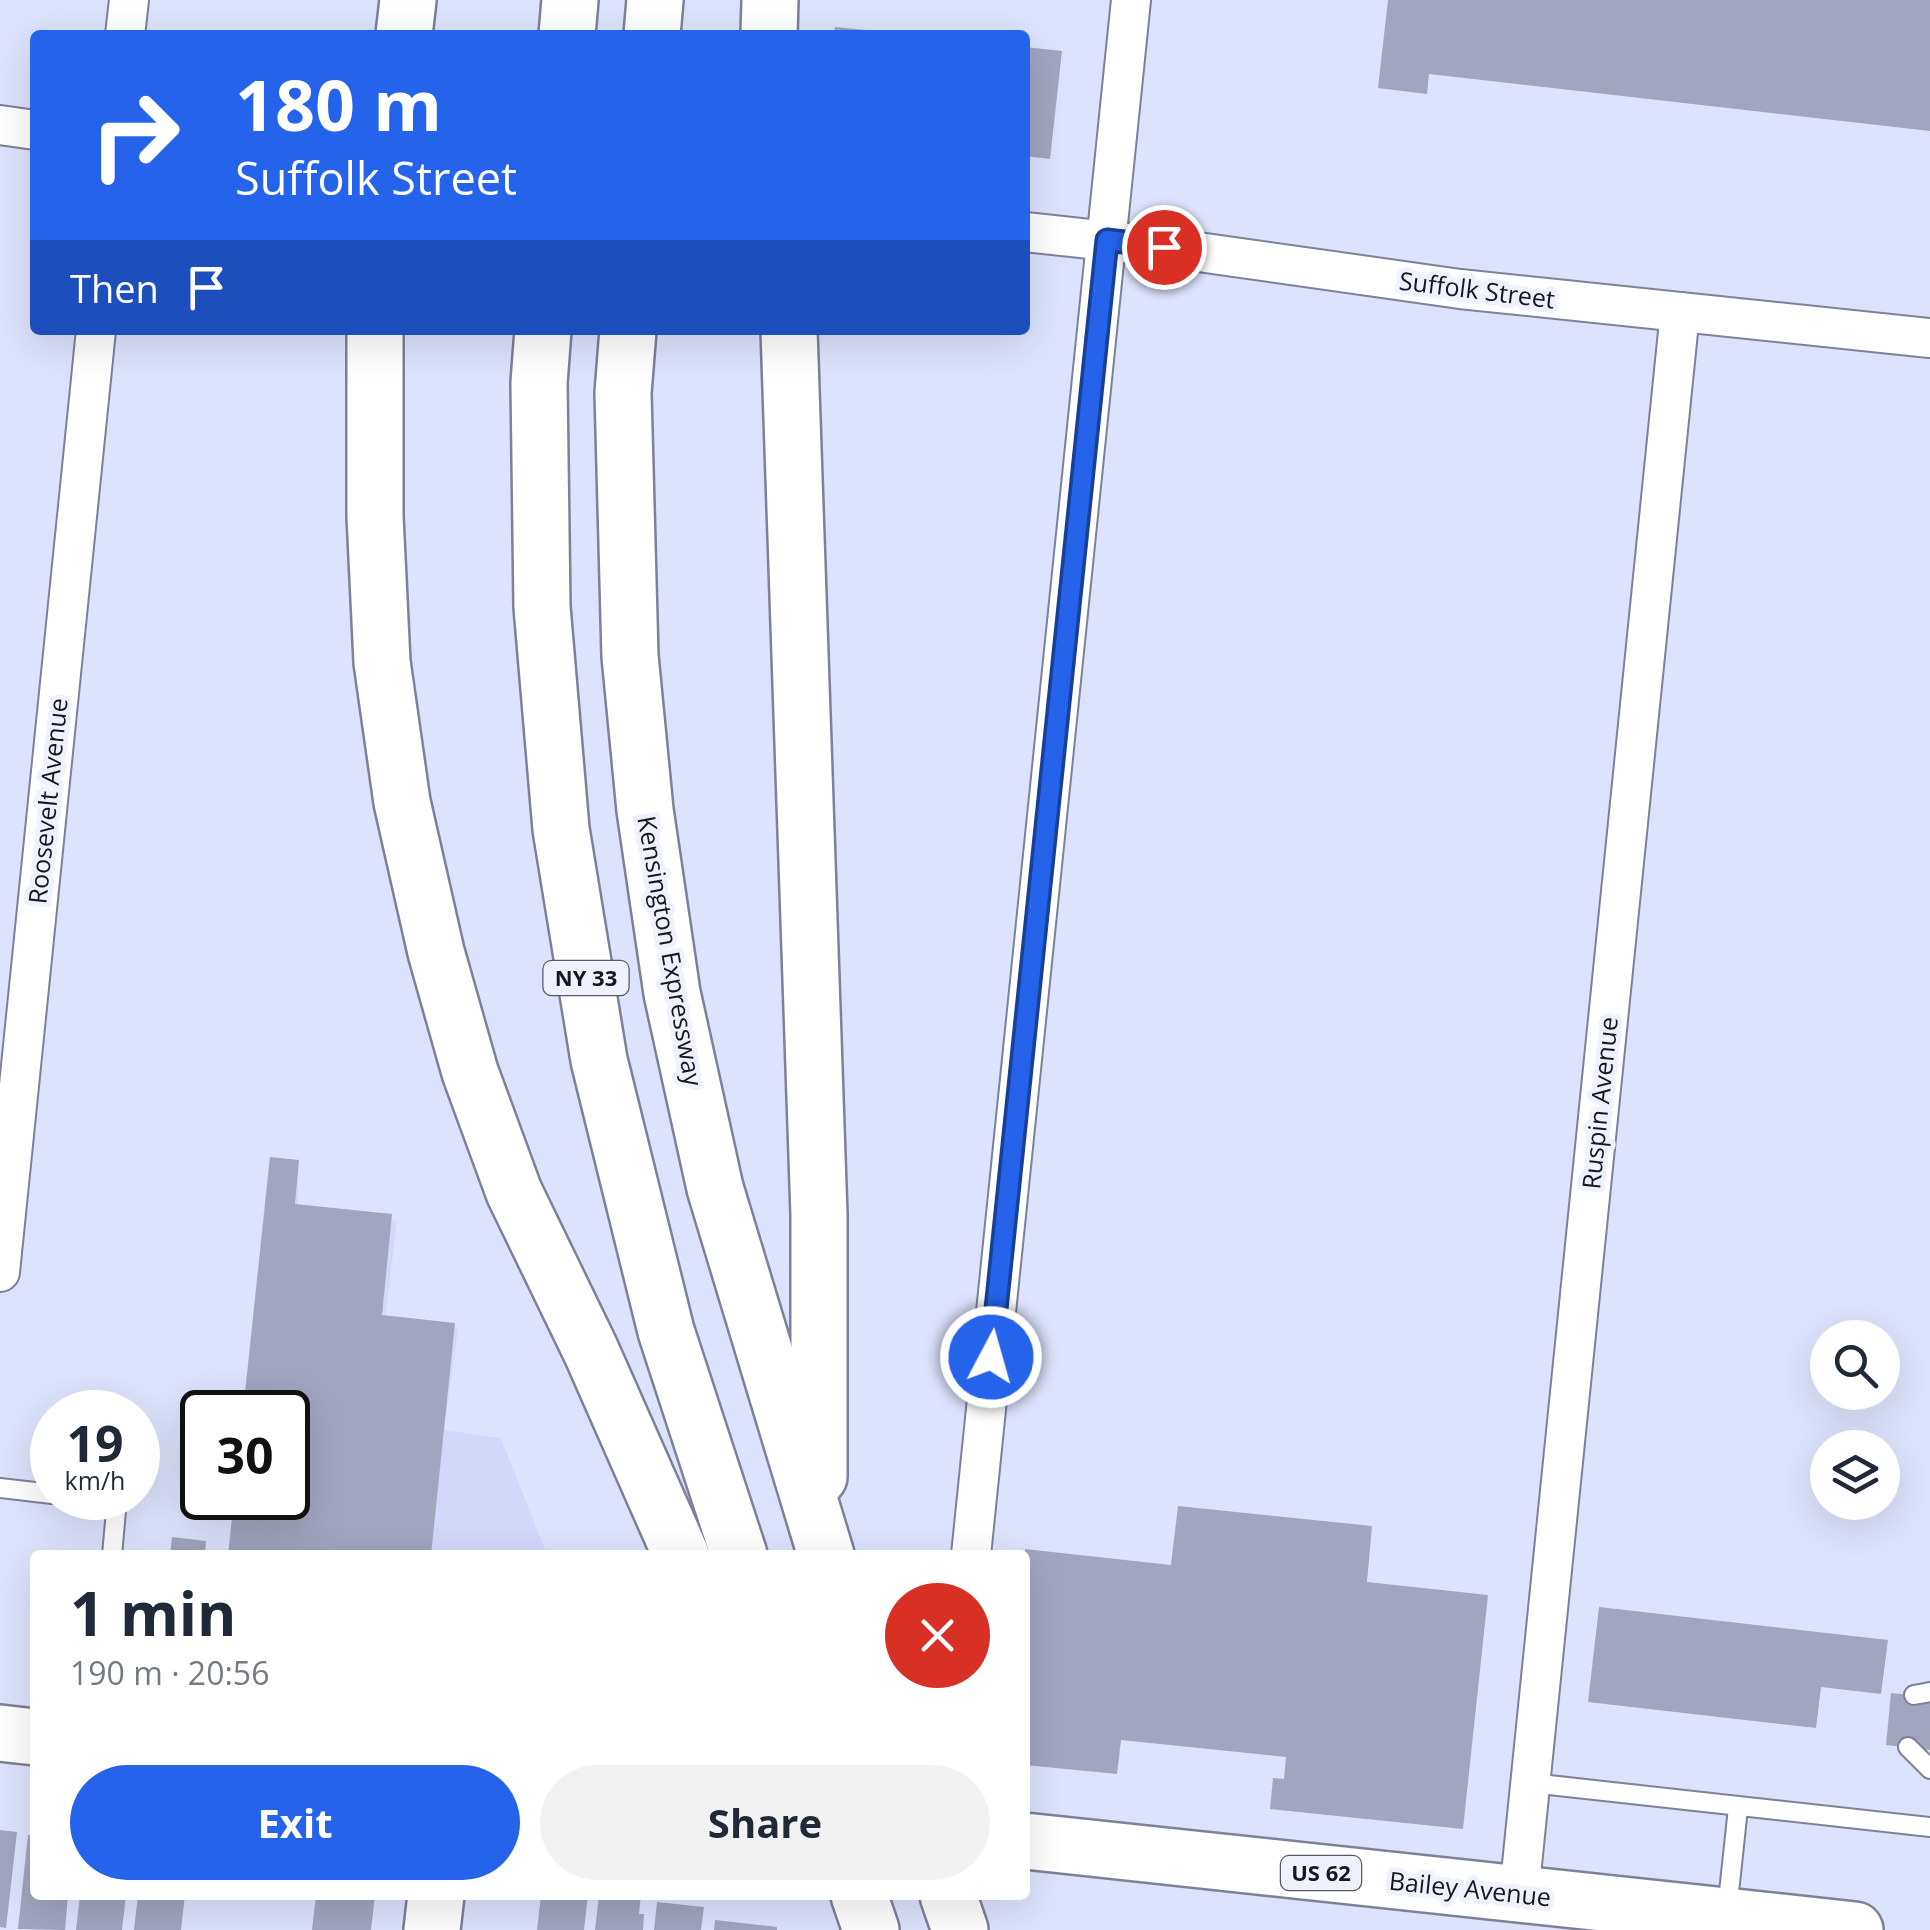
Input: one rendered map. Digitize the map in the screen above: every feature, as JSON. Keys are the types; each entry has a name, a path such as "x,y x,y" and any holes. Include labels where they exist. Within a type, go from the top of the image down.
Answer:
{"main road":[{"path":"405,30 408,0"},
{"path":"769,30 770,0"},
{"path":"376,335 375,516 382,662 402,802 436,952 470,1072 514,1192 679,1550"},
{"name":"Kensington Expressway","path":"628,335 623,392 630,656 645,810 672,993 715,1188 823,1545"},
{"path":"789,335 819,1215 823,1545"},
{"name":"NY 33","path":"541,356 542,607 559,811 599,1060 666,1331 737,1550"},
{"path":"0,1733 30,1736"},
{"name":"Bailey Avenue","path":"1030,1842 1519,1894 1615,1917 1726,1916 1856,1930"},
{"path":"432,1930 435,1900"},
{"path":"860,1900 871,1930"},
{"path":"950,1900 960,1930"}],"street":[{"path":"126,30 129,0"},
{"path":"972,1550 1131,0"},
{"path":"0,125 30,129"},
{"name":"Suffolk Street","path":"1030,232 1460,289 1930,338"},
{"name":"Ruspin Avenue","path":"1519,1894 1680,312"},
{"name":"Roosevelt Avenue","path":"0,1272 95,335"}],"lane":[{"path":"0,1488 30,1491"},
{"path":"112,1550 115,1520"},
{"path":"1908,1747 1930,1769"},
{"path":"1531,1783 1930,1827"},
{"path":"1726,1916 1738,1808"}],"shaded area":[{"path":"269,1161 298,1164 298,1207 397,1221 385,1319 458,1329 444,1430 501,1438 545,1550 230,1550 233,1520 310,1520 310,1390 245,1390"}],"building":[{"path":"1388,0 1930,0 1930,131 1429,74 1427,94 1378,88"},
{"path":"1030,48 1062,51 1050,159 1030,157"},
{"path":"270,1157 299,1160 295,1204 392,1214 382,1315 455,1323 432,1550 229,1550 232,1520 310,1520 310,1390 245,1390"},
{"path":"1178,1506 1372,1526 1367,1582 1488,1595 1463,1829 1270,1809 1273,1778 1284,1779 1286,1757 1121,1740 1117,1774 1030,1765 1030,1550 1025,1549 1171,1565"},
{"path":"172,1537 206,1541 205,1550 171,1550"},
{"path":"1599,1607 1888,1640 1881,1694 1821,1687 1816,1728 1588,1702"},
{"path":"1891,1693 1930,1697 1930,1750 1886,1745"},
{"path":"0,1830 17,1832 6,1928 0,1927"},
{"path":"30,1835 30,1900 68,1900 65,1930 18,1929"},
{"path":"79,1900 125,1900 122,1930 76,1930"},
{"path":"137,1900 184,1900 181,1930 134,1930"},
{"path":"315,1900 374,1900 371,1930 312,1930"},
{"path":"540,1900 587,1900 584,1930 537,1930"},
{"path":"598,1900 640,1900 643,1930 595,1930"},
{"path":"657,1902 704,1907 701,1930 654,1930"},
{"path":"715,1920 777,1927 777,1930 714,1930"}],"route":[{"path":"991,1357 1107,240 1164,247"}]}
